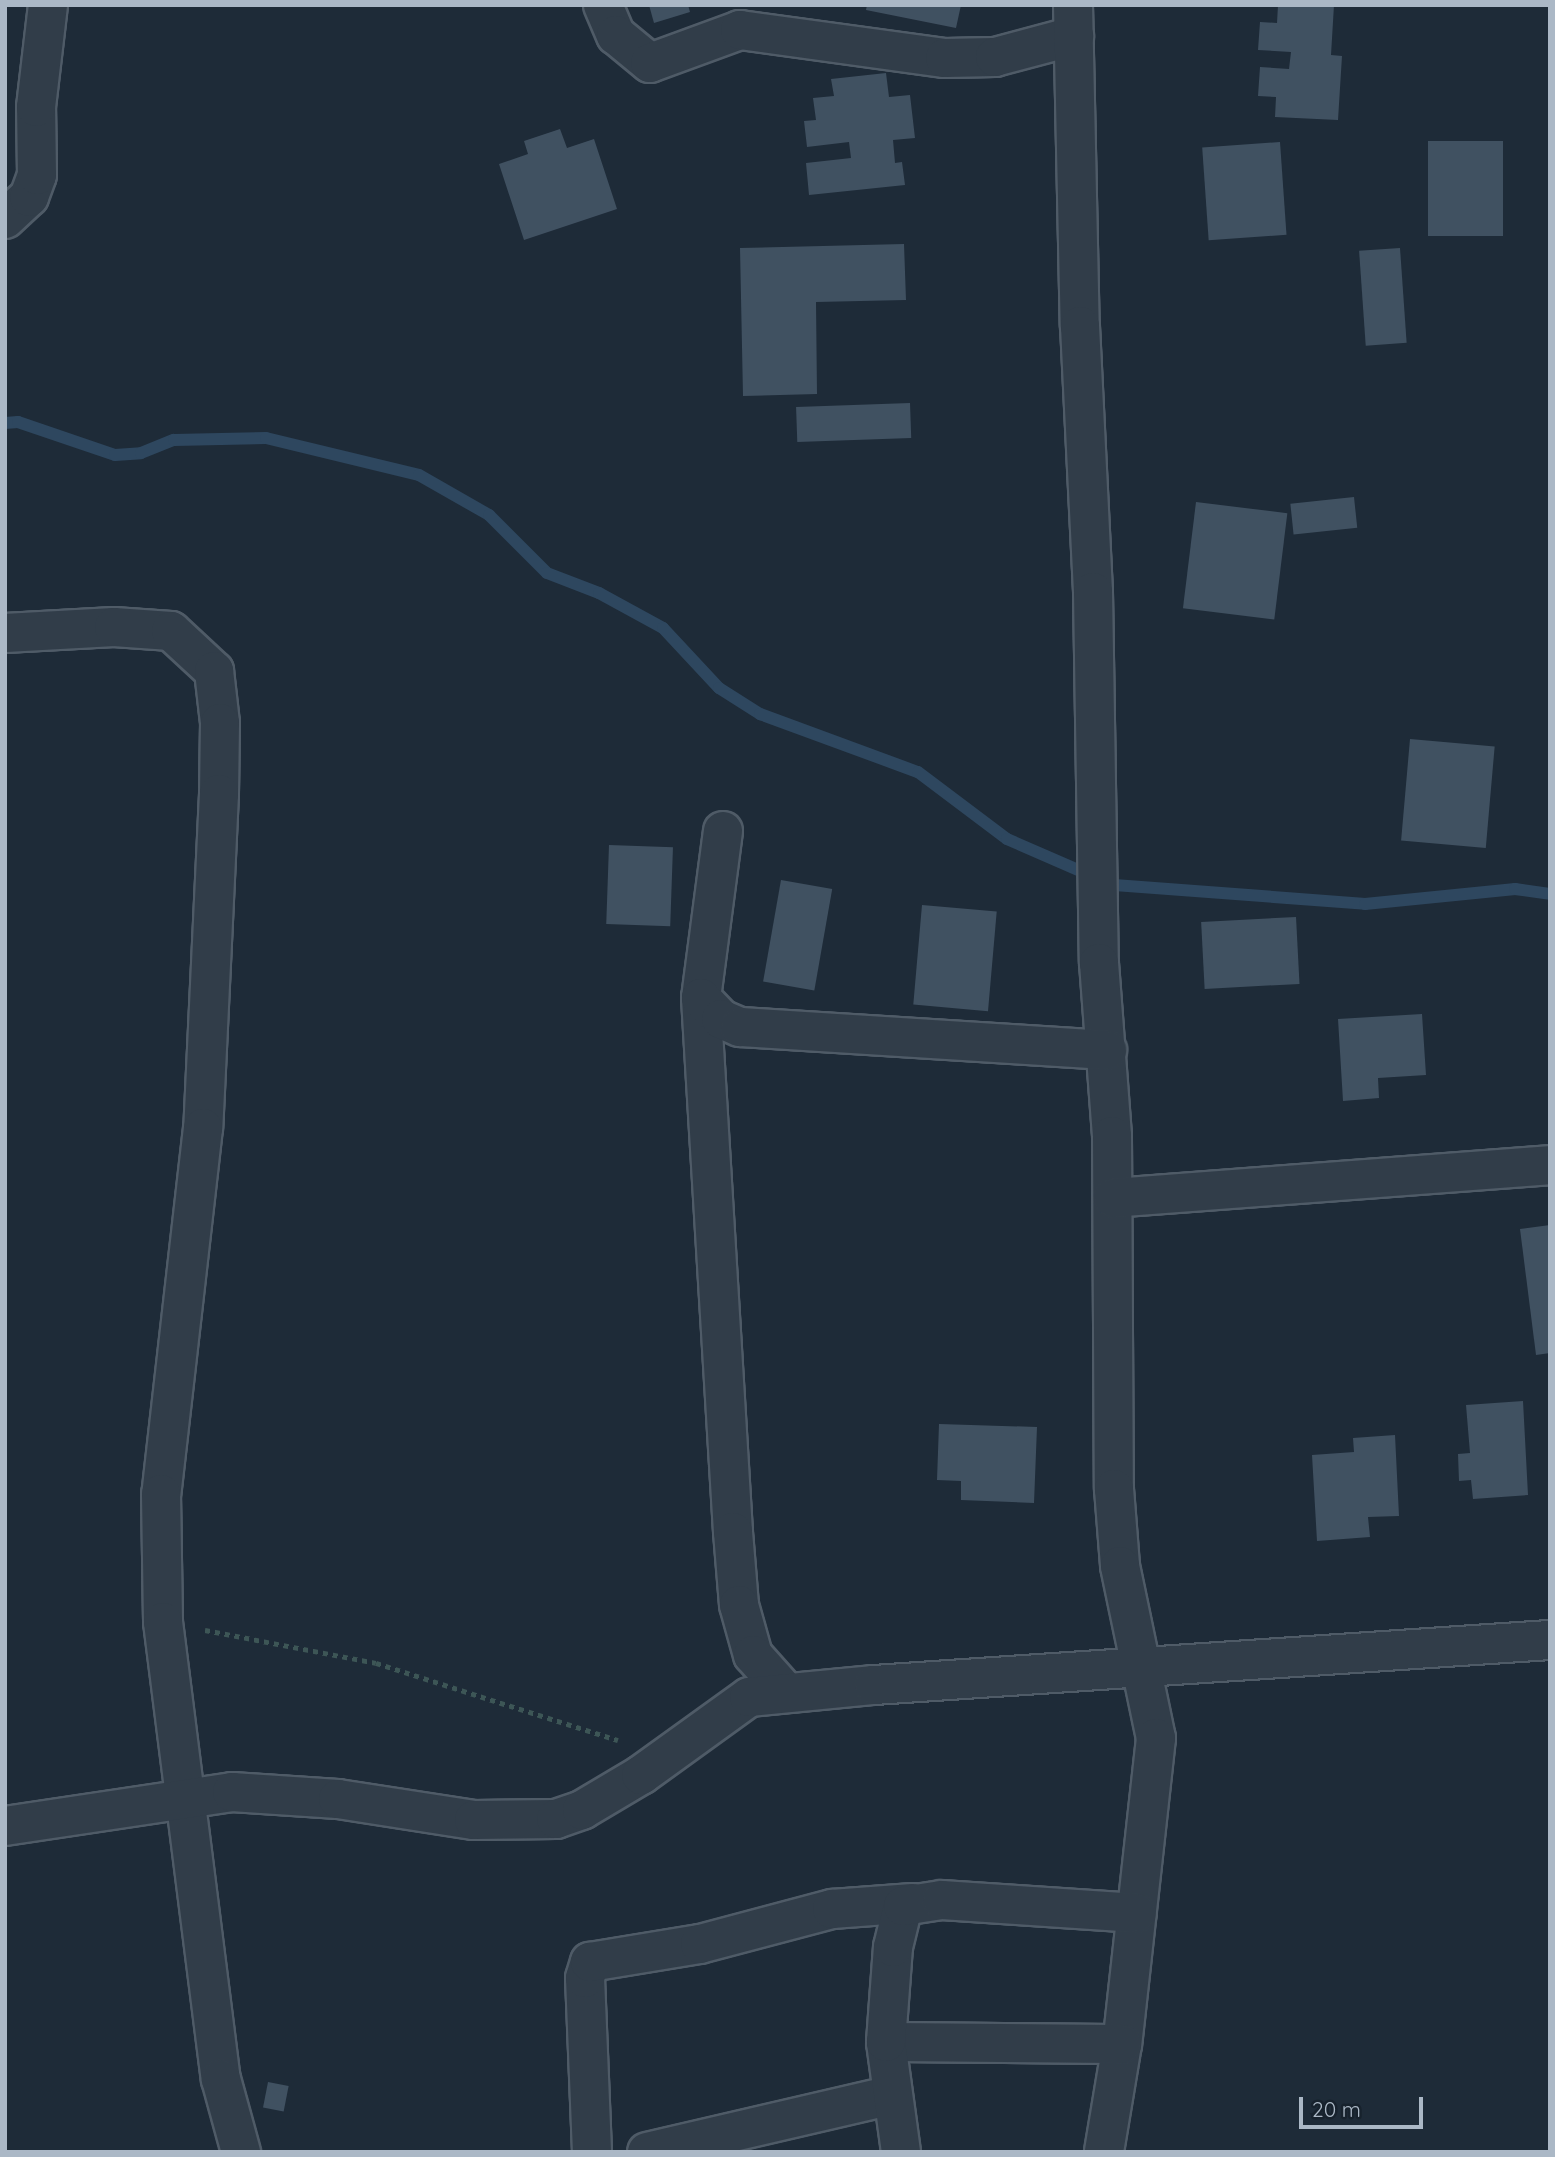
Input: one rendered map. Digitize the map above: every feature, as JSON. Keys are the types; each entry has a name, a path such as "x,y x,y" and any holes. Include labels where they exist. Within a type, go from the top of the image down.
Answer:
{"street":[{"path":"5,219 29,197 37,175 36,107 48,5"},
{"path":"603,5 616,34 650,63 740,30 945,58 995,57 1074,21 1080,326 1093,592 1099,963 1107,1050 1113,1198 1114,1489 1120,1566 1140,1669 1154,1714 1156,1771 1122,2044 1104,2152"},
{"path":"5,633 114,627 172,631 214,671 220,723 219,794 203,1128 161,1494 163,1622 221,2079 241,2152"},
{"path":"723,831 701,998 739,1605 753,1655 785,1691"},
{"path":"701,998 721,1019 740,1027 1107,1050"},
{"path":"1113,1198 1550,1165"},
{"path":"5,1826 232,1791 338,1799 474,1820 530,1821 582,1810 668,1754 728,1708 749,1697 785,1691 1550,1640"},
{"path":"592,2152 585,1978 590,1962 700,1944 832,1909 942,1900 1137,1913"},
{"path":"901,2152 886,2042 898,1916 903,1906 913,1903"},
{"path":"886,2042 1122,2044"},
{"path":"647,2152 892,2095"}],"path":[{"path":"163,1622 376,1663 496,1705 668,1754"}],"building":[{"path":"649,5 688,5 690,12 654,23"},
{"path":"867,5 961,5 956,28 866,10"},
{"path":"1278,5 1334,5 1331,55 1342,56 1338,120 1275,117 1276,97 1258,96 1260,67 1289,69 1291,52 1258,50 1260,22 1277,23"},
{"path":"886,73 889,97 910,95 915,138 893,140 895,163 902,162 905,185 809,195 806,163 851,158 849,142 807,147 804,121 816,120 813,98 834,96 831,79"},
{"path":"560,129 567,148 594,139 617,209 524,240 499,164 528,154 524,141"},
{"path":"1428,141 1503,141 1503,236 1428,236"},
{"path":"1280,142 1286,235 1209,240 1202,147"},
{"path":"904,244 906,300 816,302 817,394 743,396 740,248"},
{"path":"1400,248 1407,343 1366,346 1359,251"},
{"path":"910,403 911,438 797,442 796,407"},
{"path":"1354,497 1357,528 1294,535 1290,504"},
{"path":"1196,502 1287,513 1274,619 1183,608"},
{"path":"1410,739 1495,746 1486,848 1401,841"},
{"path":"609,845 673,847 670,926 606,924"},
{"path":"781,880 832,889 814,990 763,981"},
{"path":"922,905 997,912 988,1011 913,1005"},
{"path":"1296,917 1300,984 1205,989 1201,922"},
{"path":"1422,1014 1426,1075 1378,1078 1379,1098 1343,1101 1338,1019"},
{"path":"1550,1225 1550,1353 1536,1355 1520,1229"},
{"path":"1523,1401 1528,1495 1473,1499 1471,1480 1459,1481 1458,1454 1470,1453 1466,1405"},
{"path":"939,1424 1037,1427 1034,1503 961,1500 961,1481 937,1480"},
{"path":"1395,1435 1399,1516 1368,1517 1370,1537 1317,1541 1312,1455 1354,1452 1353,1438"},
{"path":"268,2082 289,2086 284,2112 263,2108"}],"waterway":[{"path":"5,423 18,422 115,455 141,453 174,440 266,438 419,475 489,515 547,573 599,593 663,628 719,688 760,714 918,772 1007,839 1078,870"},
{"path":"1101,884 1365,904 1515,889 1550,894"}]}
